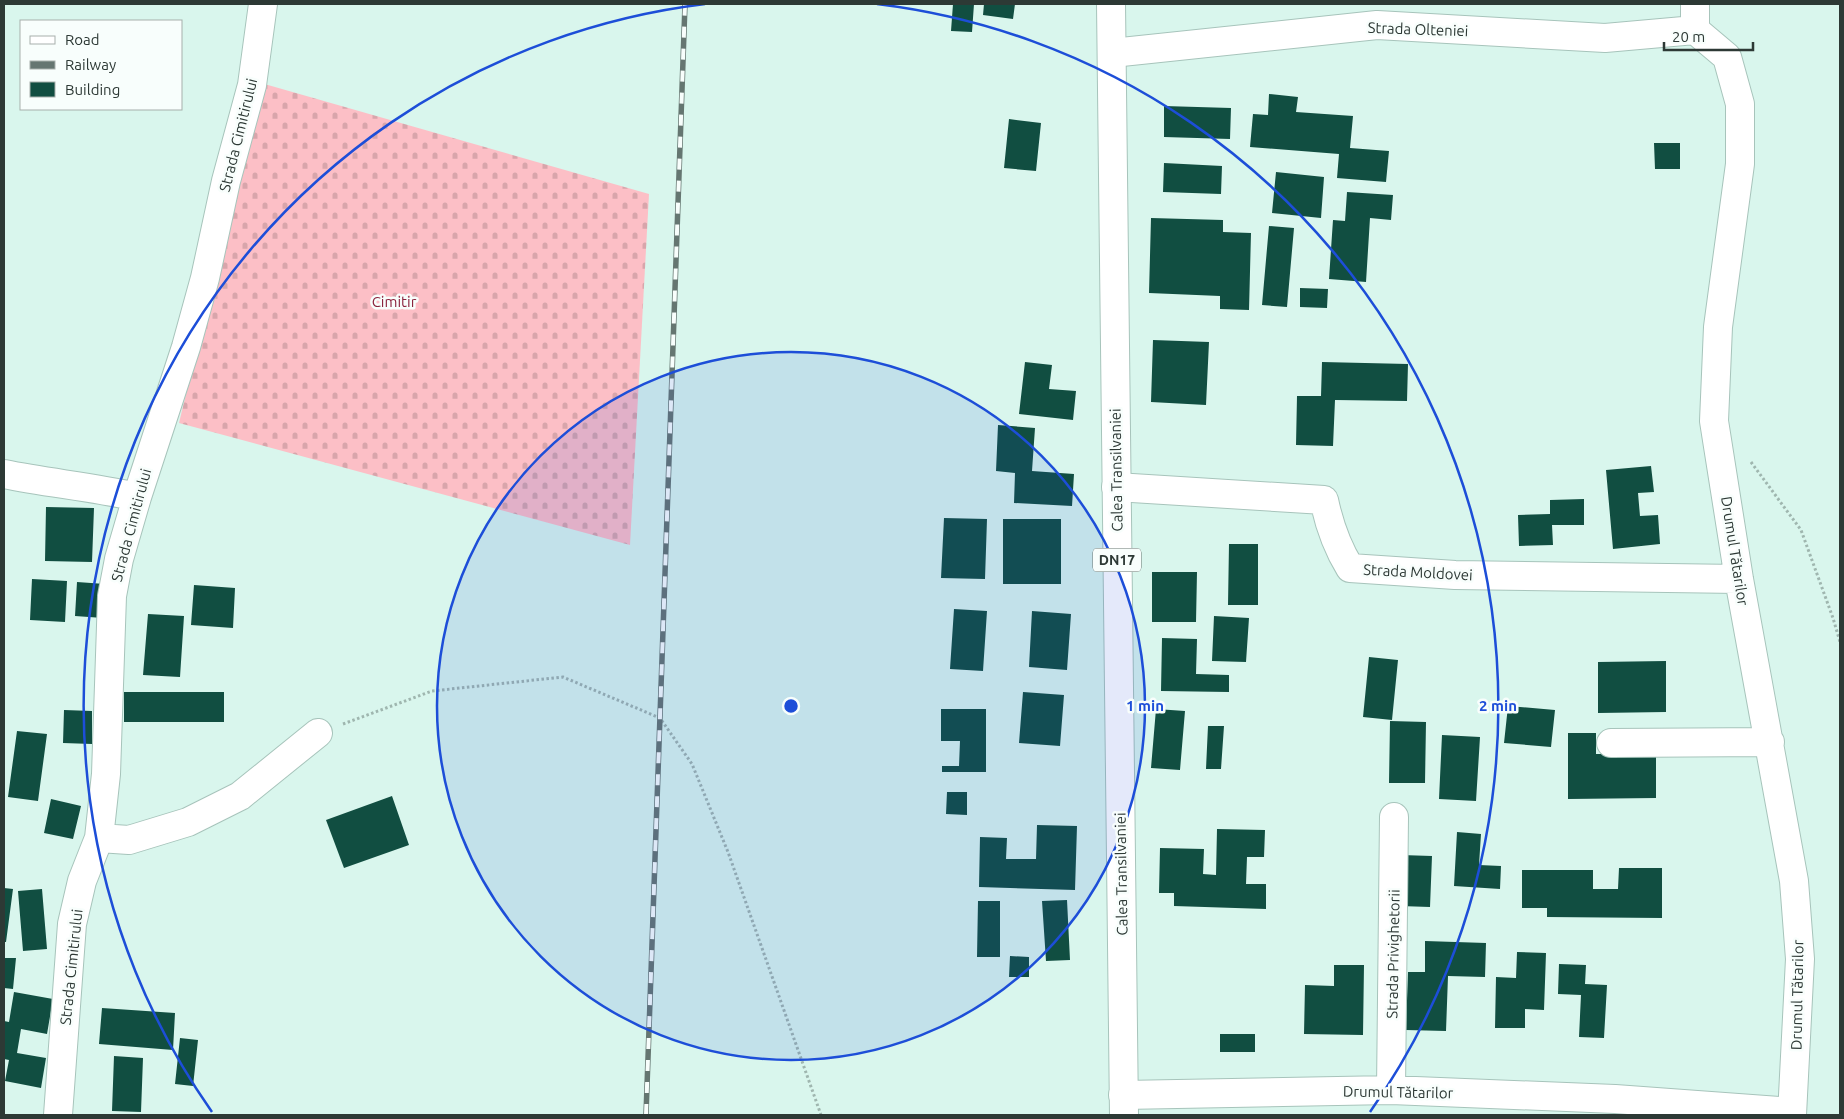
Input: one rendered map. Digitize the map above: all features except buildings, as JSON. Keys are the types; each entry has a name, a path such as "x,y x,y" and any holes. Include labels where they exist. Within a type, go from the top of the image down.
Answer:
{"main road":[{"name":"Strada Cimitirului","path":"58,1115 72,924 82,882 99,838 106,774 112,596 119,559 137,497 169,402 206,278 226,180 252,85 263,4"},
{"name":"Calea Transilvaniei","path":"1111,4 1123,1105"},
{"name":"Strada Olteniei","path":"1112,52 1377,25 1605,38 1695,17"},
{"name":"Drumul Tătarilor","path":"1123,1105 1391,1090 1615,1099 1792,1113 1800,959 1794,881 1739,579 1714,421 1718,327 1740,164 1740,104 1727,57 1695,17"},
{"path":"4,474 40,481 99,488 137,497"},
{"name":"Strada Moldovei","path":"1116,487 1324,500 1329,524 1343,557 1350,568 1455,575 1739,579"},
{"path":"99,838 129,840 188,822 240,796 318,733"},
{"path":"1611,743 1770,742"},
{"name":"Strada Privighetorii","path":"1391,1090 1394,817"}],"path":[{"path":"1750,461 1800,530 1840,642"},
{"path":"318,733 432,691 563,676 660,718 692,764 703,790 728,852 821,1115"}],"green space":[{"name":"Cimitir","path":"261,83 649,194 630,545 179,423"}],"railway":[{"path":"646,1115 685,4"}]}
